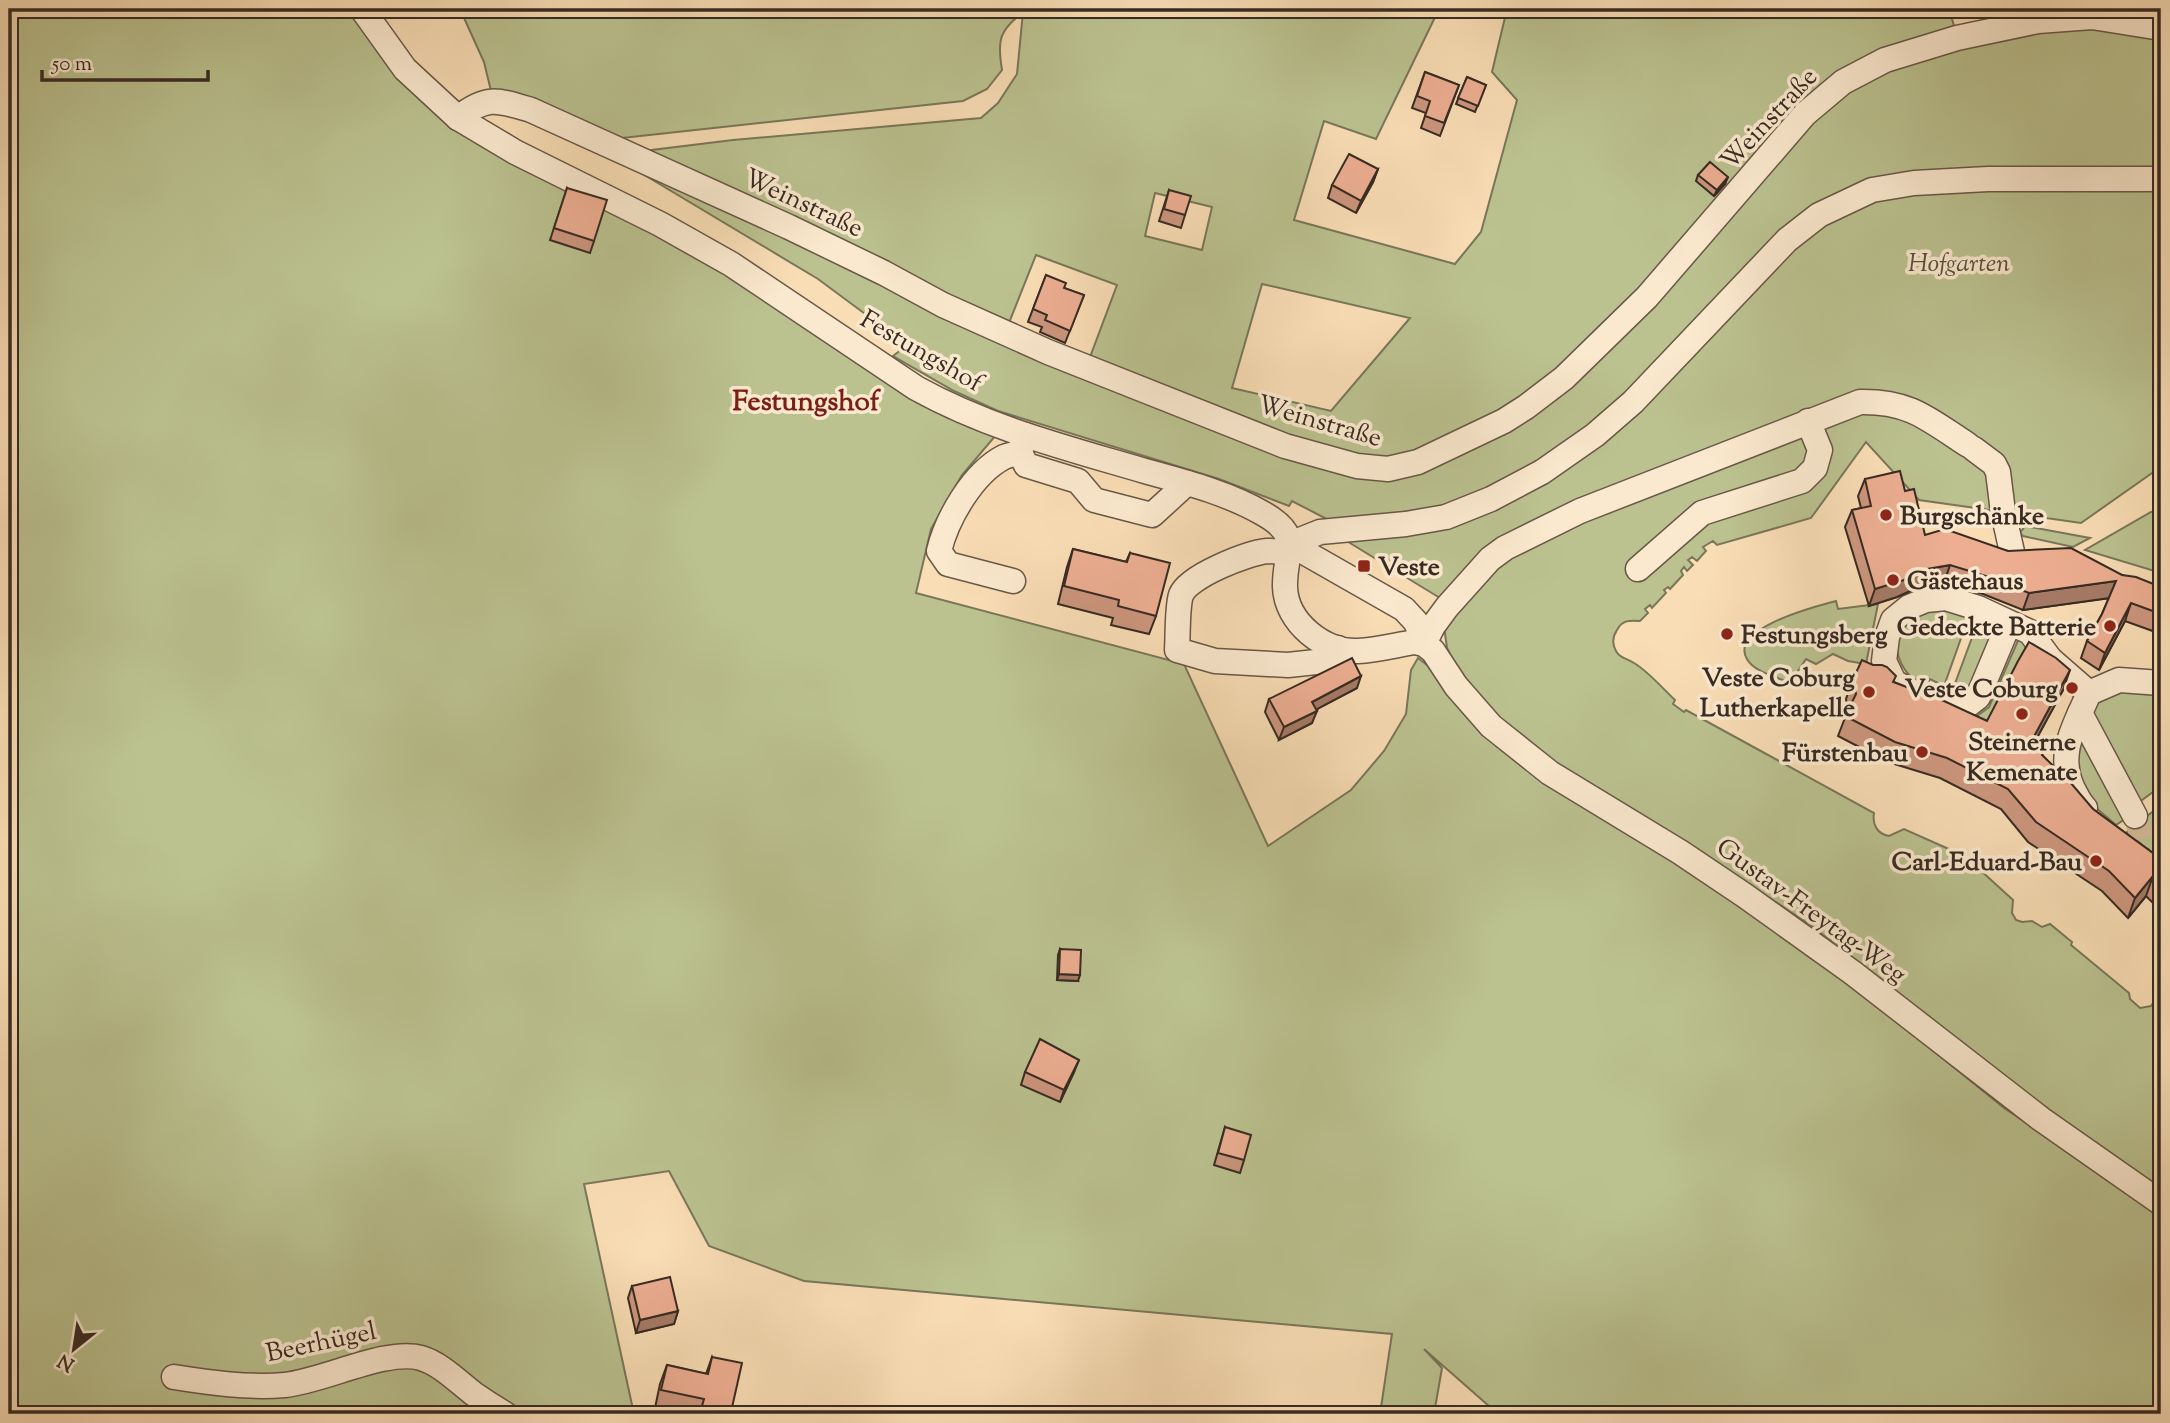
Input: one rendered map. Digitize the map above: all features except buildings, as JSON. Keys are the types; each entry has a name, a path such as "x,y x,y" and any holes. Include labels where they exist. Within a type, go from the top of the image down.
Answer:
{"street":[{"name":"Festungshof","path":"362,9 405,69 458,118 516,152 660,224 731,264 916,388 1023,444 1187,483 1264,514 1286,531 1290,548"},
{"name":"Weinstraße","path":"458,118 467,110 487,101 508,103 531,110 789,227 943,305 1048,352 1284,446 1357,467 1388,469 1418,462 1504,421 1564,378 1647,297 1805,114 1843,82 1885,60 1957,38 2038,21 2092,18 2161,28"},
{"path":"1338,648 1330,658 1288,665 1215,661 1177,650 1181,595 1187,586 1198,578 1233,562 1266,551 1290,548 1320,532 1406,524 1446,517 1491,499 1542,472 1595,436 1633,402 1787,240 1819,215 1872,190 1914,183 1988,179 2161,179"},
{"path":"1290,548 1285,589 1291,611 1305,630 1338,648 1355,651 1415,642 1432,651 1433,626 1490,559 1505,548 1580,511 1808,421 1860,402 1881,401 1913,409 1994,464 2000,477 2003,512 2012,552"},
{"path":"1638,569 1702,513 1801,481 1815,468 1820,450 1808,421"},
{"path":"1013,581 948,564 939,551 958,504 979,477 1023,444 1026,465 1078,481 1094,500 1152,514 1187,483"},
{"name":"Gustav-Freytag-Weg","path":"1290,548 1404,609 1416,622 1456,686 1491,726 1550,773 1680,852 1744,895 1853,973 2041,1119 2161,1203"},
{"path":"2007,628 1978,697 1969,704 1954,709 1941,707 1894,682 1884,661 1887,638 1894,620 1909,607 1926,600 1946,598 1978,608 2030,632 2085,703 2135,816"},
{"path":"2099,822 2079,802 2067,775 2066,748 2085,703 2119,680 2161,683"},
{"name":"Beerhügel","path":"174,1377 220,1385 286,1384 330,1375 395,1356 420,1358 442,1368 505,1414"}],"green space":[{"path":"9,9 358,9 402,73 1002,428 962,475 931,529 916,593 1184,664 1268,846 1351,790 1384,751 1406,714 1411,670 1418,658 1671,855 1835,971 2004,1108 2161,1212 2161,1414 1498,1414 1424,1349 1442,1368 1434,1414 1380,1414 1392,1334 804,1281 709,1246 669,1171 584,1184 634,1414 9,1414"},
{"name":"Hofgarten","path":"460,9 1439,9 1376,139 1324,121 1294,220 1455,264 1481,232 1517,100 1492,72 1507,9 1811,9 1822,15 1833,9 1949,9 1955,29 2047,9 2161,9 2161,483 2155,471 2081,523 1919,500 1866,442 1811,518 1717,545 1713,541 1703,547 1706,551 1697,561 1692,557 1688,560 1693,565 1687,571 1684,567 1681,571 1683,575 1670,589 1668,587 1664,590 1666,593 1652,608 1650,605 1645,609 1648,613 1640,621 1621,624 1614,640 1620,656 1645,671 1675,700 1673,704 1684,712 1686,710 1874,813 1875,825 1881,833 1889,836 1904,829 1951,850 1948,854 1955,858 1958,853 1968,859 2013,900 2012,913 2016,920 2032,921 2042,927 2050,924 2129,993 2130,999 2140,1008 2151,1006 2161,995 2161,1191 2044,1107 1813,927 1686,842 1561,768 1496,716 1459,671 1447,648 1440,598 1345,540 1344,528 1292,501 1289,506 1219,479 998,411 954,391 893,356 907,345 818,279 611,155 733,140 981,118 998,103 1017,74 1023,12 1004,31 1000,43 1002,70 987,89 963,101 622,138 492,95 484,62","holes":["1155,193 1212,207 1202,250 1145,236","1036,255 1117,285 1084,373 1003,338","1262,284 1410,318 1331,411 1232,388"]},
{"path":"2157,511 2161,515 2161,573 2085,550 2151,512"},
{"path":"2025,526 2090,538 2073,547 2023,536 2020,533"},
{"path":"1836,601 1838,609 1878,604 1866,664 1848,661 1833,654 1816,664 1806,659 1790,683 1750,664 1745,648 1750,638 1762,628 1795,613"},
{"path":"1929,607 1970,613 1944,686 1930,679 1926,686 1917,681 1904,668 1898,652 1900,634 1906,625"},
{"path":"1980,616 2000,624 1970,688 1962,694 1950,697"},
{"path":"2020,636 2046,668 2022,662 1980,741 1966,721 1989,707"},
{"path":"2161,686 2161,786 2134,806 2087,715 2089,694"},
{"path":"2076,735 2085,744 2125,819 2116,825 2080,794"},
{"path":"2161,805 2161,855 2145,848 2127,832"}],"tunnel":[{"path":"2135,816 2161,893"}],"place":[{"name":"Burgschänke","path":"1886,515"},
{"name":"Veste","path":"1364,566"},
{"name":"Gästehaus","path":"1893,580"},
{"name":"Gedeckte Batterie","path":"2110,626"},
{"name":"Festungsberg","path":"1727,634"},
{"name":"Veste Coburg","path":"2072,688"},
{"name":"Veste Coburg Lutherkapelle","path":"1869,692"},
{"name":"Steinerne Kemenate","path":"2022,714"},
{"name":"Fürstenbau","path":"1922,752"},
{"name":"Carl-Eduard-Bau","path":"2096,861"}],"district":[{"name":"Festungshof","path":"806,400"}]}
